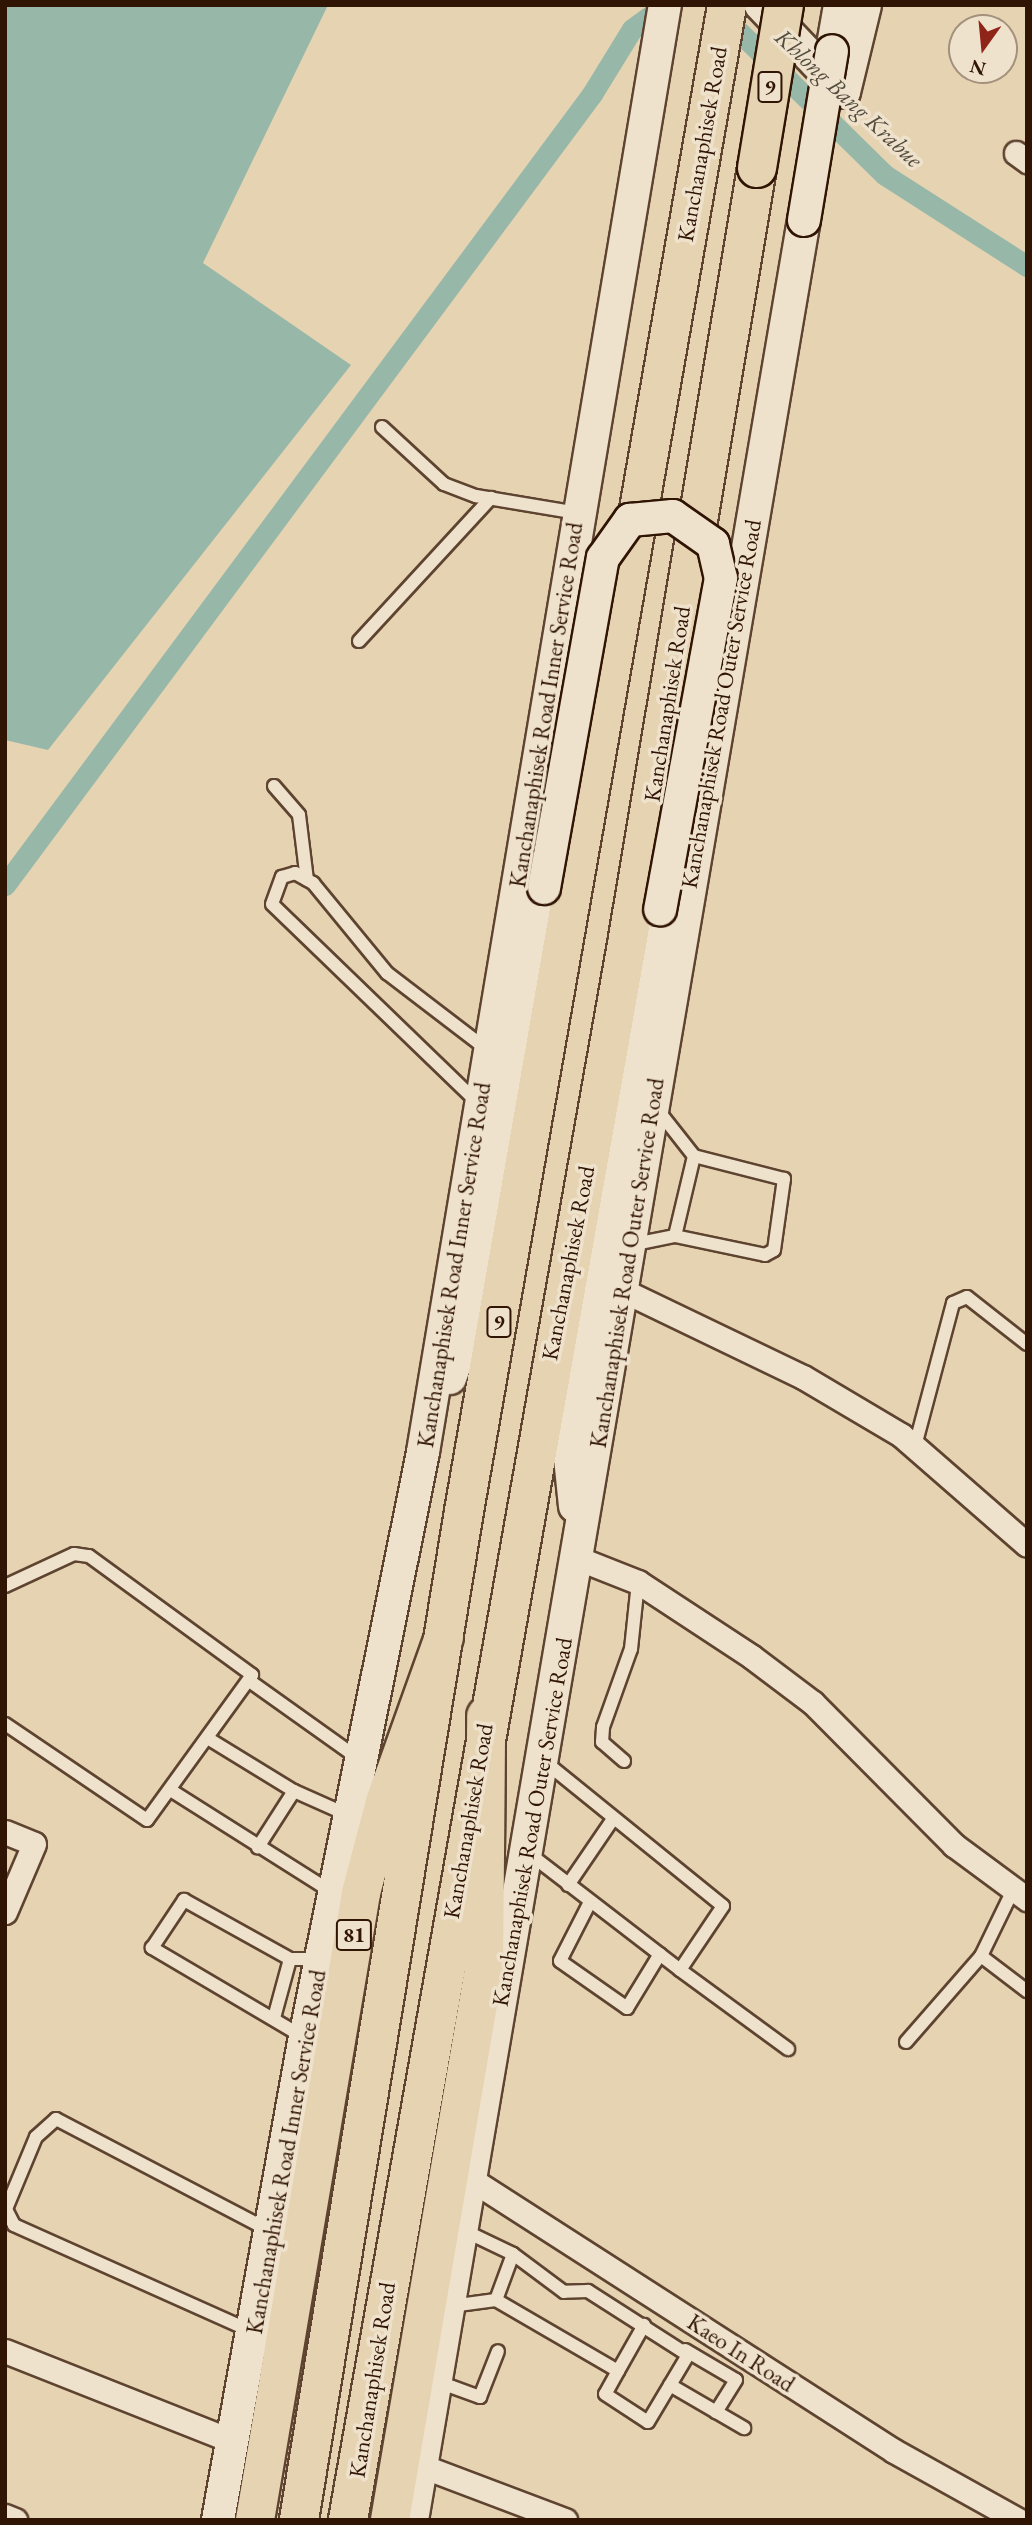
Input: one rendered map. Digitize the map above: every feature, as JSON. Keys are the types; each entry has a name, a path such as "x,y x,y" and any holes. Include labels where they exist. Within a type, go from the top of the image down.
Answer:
{"highway":[{"name":"Kanchanaphisek Road","path":"299,2520 444,1637 727,5"},
{"name":"Kanchanaphisek Road","path":"348,2520 486,1716 628,938 784,5"},
{"path":"475,1308 513,1244"},
{"name":"81","path":"255,2520 286,2237 372,1844 444,1637"},
{"path":"390,2520 437,2310 484,1969 486,1716"}],"main road":[{"name":"Kanchanaphisek Road Inner Service Road","path":"218,2520 253,2332 286,2237 305,2038 423,1452 664,5"},
{"path":"761,5 844,92 865,5"},
{"name":"Kanchanaphisek Road Outer Service Road","path":"412,2520 435,2380 437,2310 460,2229 527,1852 841,5"},
{"path":"423,1452 475,1308 544,888 603,558 630,520 673,516 713,544 721,578 660,909 569,1448 578,1554"}],"street":[{"path":"622,1290 803,1377 915,1446 1027,1545"},
{"path":"578,1554 638,1582 813,1703 954,1845 1020,1894"},
{"path":"5,1832 34,1843 5,1912"},
{"name":"Kaeo In Road","path":"469,2178 894,2451 1018,2520"},
{"path":"5,2351 232,2441"},
{"path":"422,2466 565,2520"},
{"path":"5,2516 15,2520"}],"lane":[{"path":"382,427 444,484 491,498 578,513"},
{"path":"359,641 491,498"},
{"path":"274,786 299,815 307,880"},
{"path":"480,1104 272,904 282,877 295,873 307,880 387,973 489,1051"},
{"path":"629,1245 675,1236 765,1255 774,1250 784,1179 694,1156 653,1104"},
{"path":"675,1236 694,1156"},
{"path":"915,1446 953,1303 967,1297 1027,1344"},
{"path":"5,1586 74,1554 89,1556 249,1669 251,1682 148,1820 5,1724"},
{"path":"624,1761 602,1742 603,1727 631,1649 638,1582"},
{"path":"251,1682 360,1759"},
{"path":"209,1739 294,1791 349,1815"},
{"path":"543,1760 723,1906 680,1970"},
{"path":"172,1791 334,1893"},
{"path":"258,1847 294,1791"},
{"path":"568,1885 613,1819"},
{"path":"527,1852 788,2049"},
{"path":"906,2042 981,1956 1020,1894"},
{"path":"305,2038 152,1948 184,1900 289,1959 321,1959"},
{"path":"590,1902 560,1961 627,2007 660,1954"},
{"path":"981,1956 1027,1990"},
{"path":"274,2018 289,1959"},
{"path":"253,2332 15,2225 6,2209 36,2137 56,2119 286,2237"},
{"path":"460,2229 513,2254 564,2292 588,2291 736,2380 716,2412"},
{"path":"496,2300 513,2254"},
{"path":"437,2310 496,2300 618,2371"},
{"path":"644,2325 605,2394 648,2422 670,2385 685,2350"},
{"path":"435,2380 480,2397 498,2351"},
{"path":"670,2385 744,2428"}],"shaded area":[{"path":"5,5 328,5 203,263 351,365 48,750 5,740"}],"waterway":[{"path":"5,885 592,94 632,29 665,5"},
{"name":"Khlong Bang Krabue","path":"722,15 885,175 1027,266"}]}
